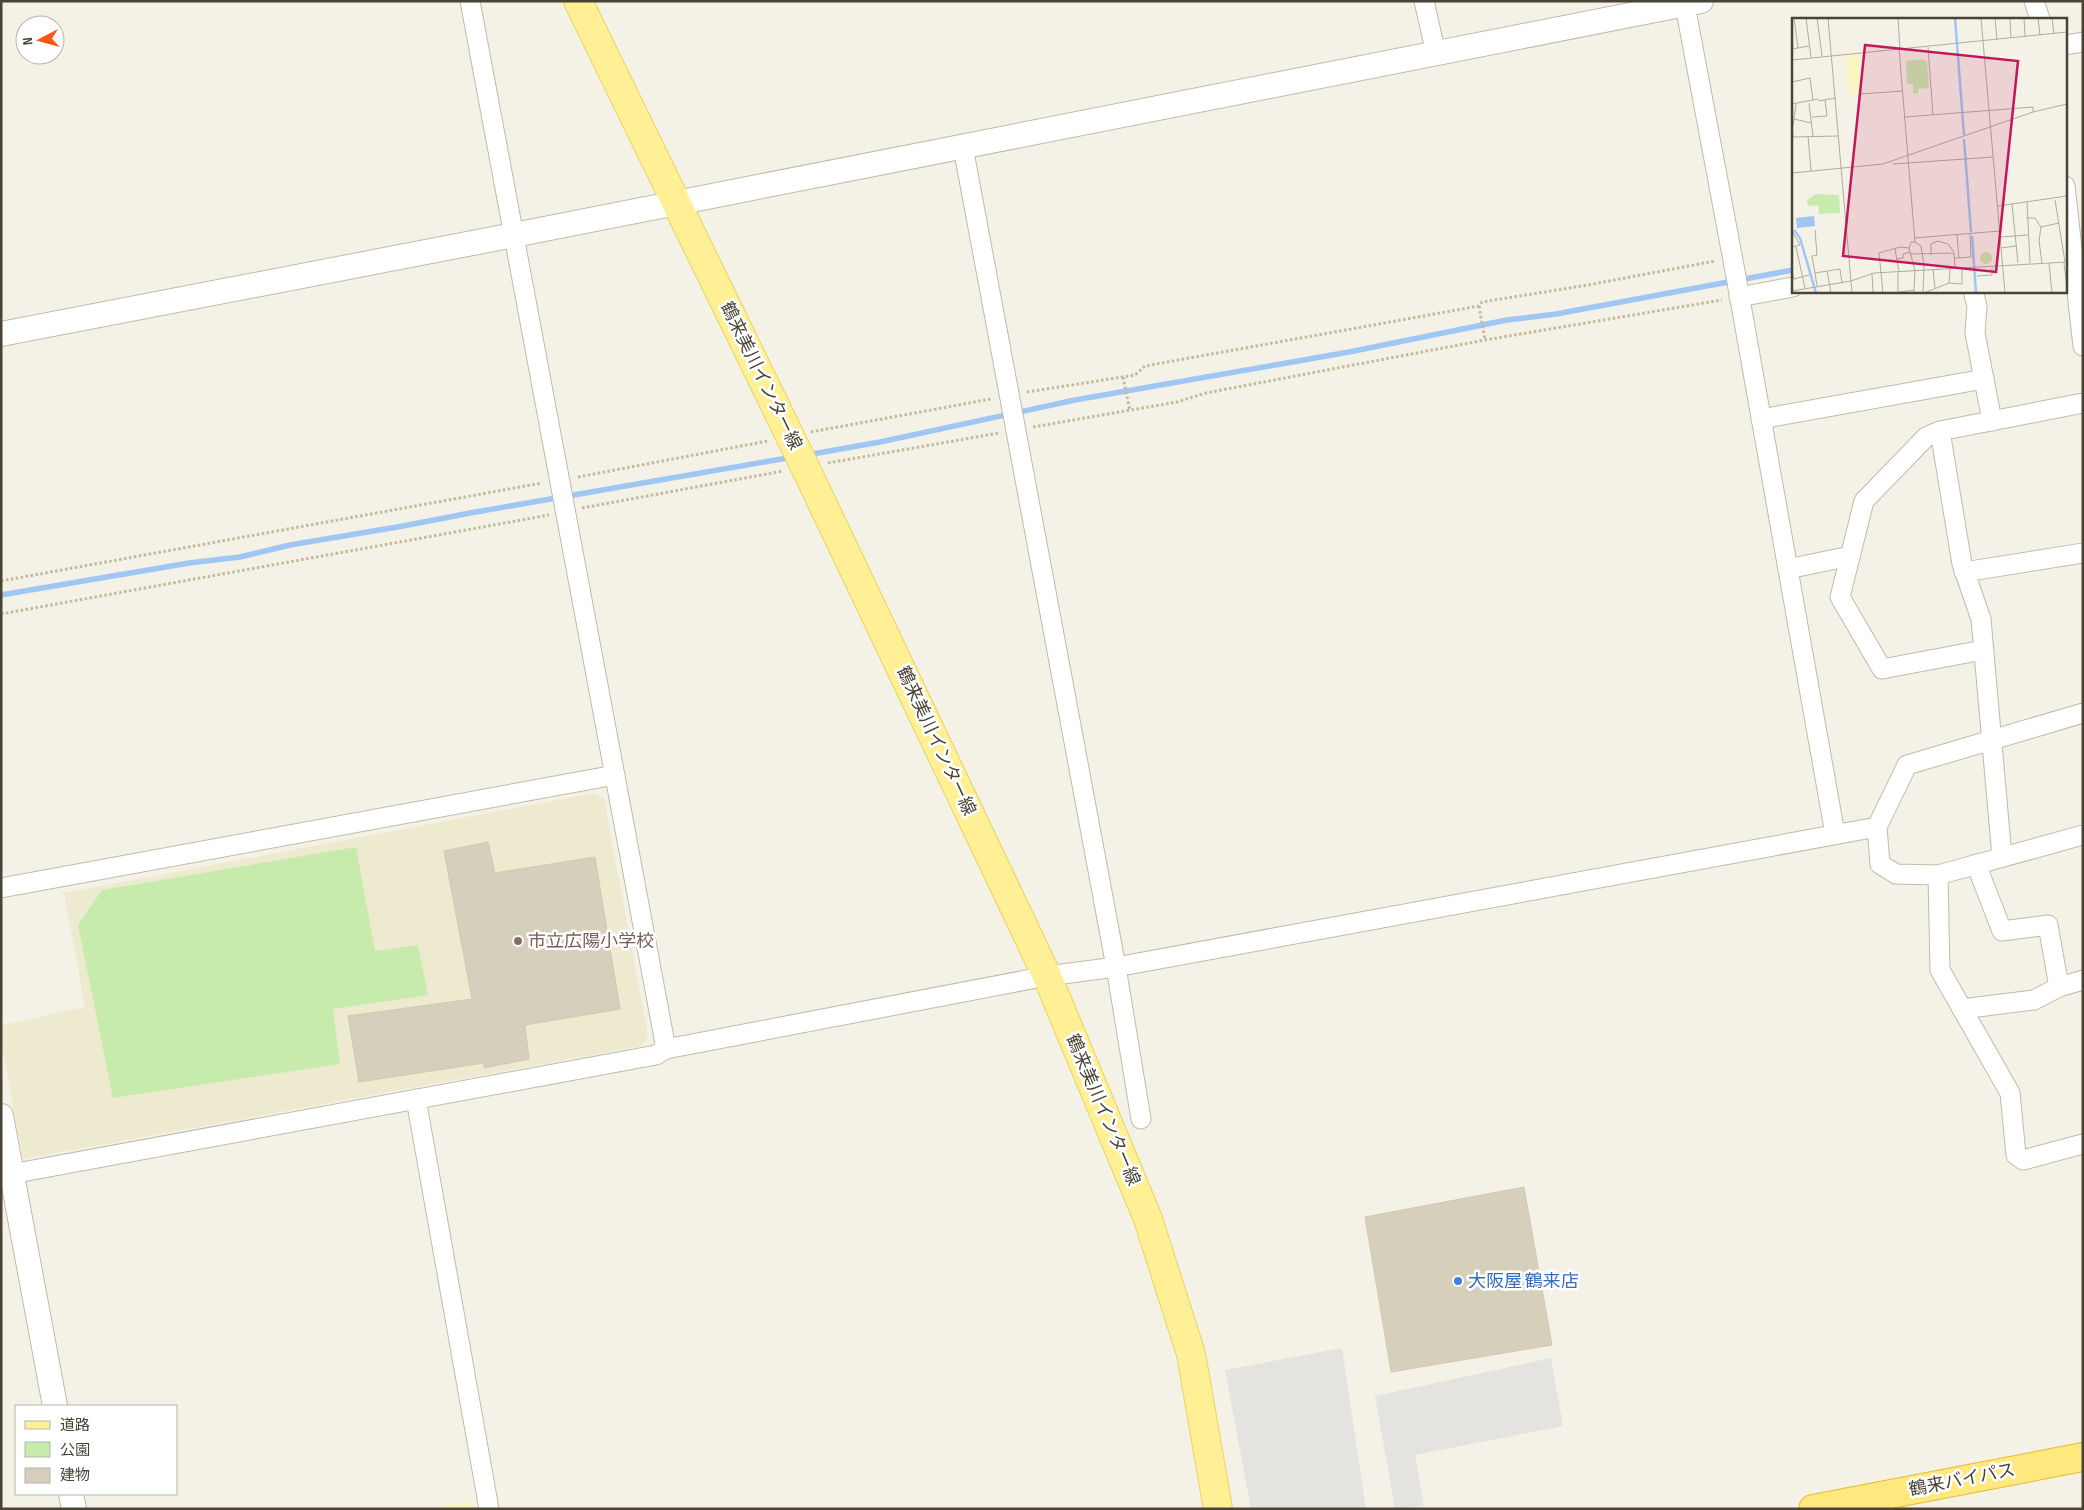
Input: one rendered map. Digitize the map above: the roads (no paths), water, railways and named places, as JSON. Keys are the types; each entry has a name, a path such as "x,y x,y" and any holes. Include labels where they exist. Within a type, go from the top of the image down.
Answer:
{"highway":[{"name":"鶴来バイパス","path":"1813,1509 2083,1457"}],"main road":[{"name":"鶴来美川インター線","path":"578,1 805,467 1047,976 1148,1219 1191,1354 1218,1509"}],"street":[{"path":"470,1 666,1049"},
{"path":"1424,1 1436,54"},
{"path":"2034,1 2040,18"},
{"path":"1,334 1436,54 1640,7 1693,3 1736,278 1835,834"},
{"path":"2066,45 2083,42"},
{"path":"963,147 1116,967 1141,1120"},
{"path":"2072,196 2069,228 2082,339"},
{"path":"1736,278 1792,287"},
{"path":"1973,292 1977,306 1975,333 1992,421"},
{"path":"1761,419 1984,378"},
{"path":"1983,650 1882,669 1840,597 1864,501 1926,437 1940,431 2083,403"},
{"path":"1940,431 1964,572 1981,620 2002,857"},
{"path":"1964,572 2083,553"},
{"path":"1788,569 1850,556"},
{"path":"2083,713 1907,765 1877,826 1880,864 1896,874 1938,875 2083,835"},
{"path":"1,888 615,775"},
{"path":"8,1167 416,1099 656,1055 666,1049 1047,976 1116,967 1877,826"},
{"path":"1976,864 2002,931 2048,925 2059,987"},
{"path":"1938,875 1940,970 2010,1093 2016,1155 2023,1160 2083,1144"},
{"path":"1962,1009 2034,1000 2059,987 2083,980"},
{"path":"416,1099 489,1509"},
{"path":"1,1116 8,1167 54,1405"},
{"path":"71,1495 74,1509"}],"waterway":[{"path":"807,455 880,442 1075,400 1349,352 1507,320 1556,314 1792,270"},
{"path":"1,595 189,563 240,557 290,545 793,457"}],"place":[{"name":"市立広陽小学校","path":"518,941"},
{"name":"大阪屋 鶴来店","path":"1458,1281"}]}
